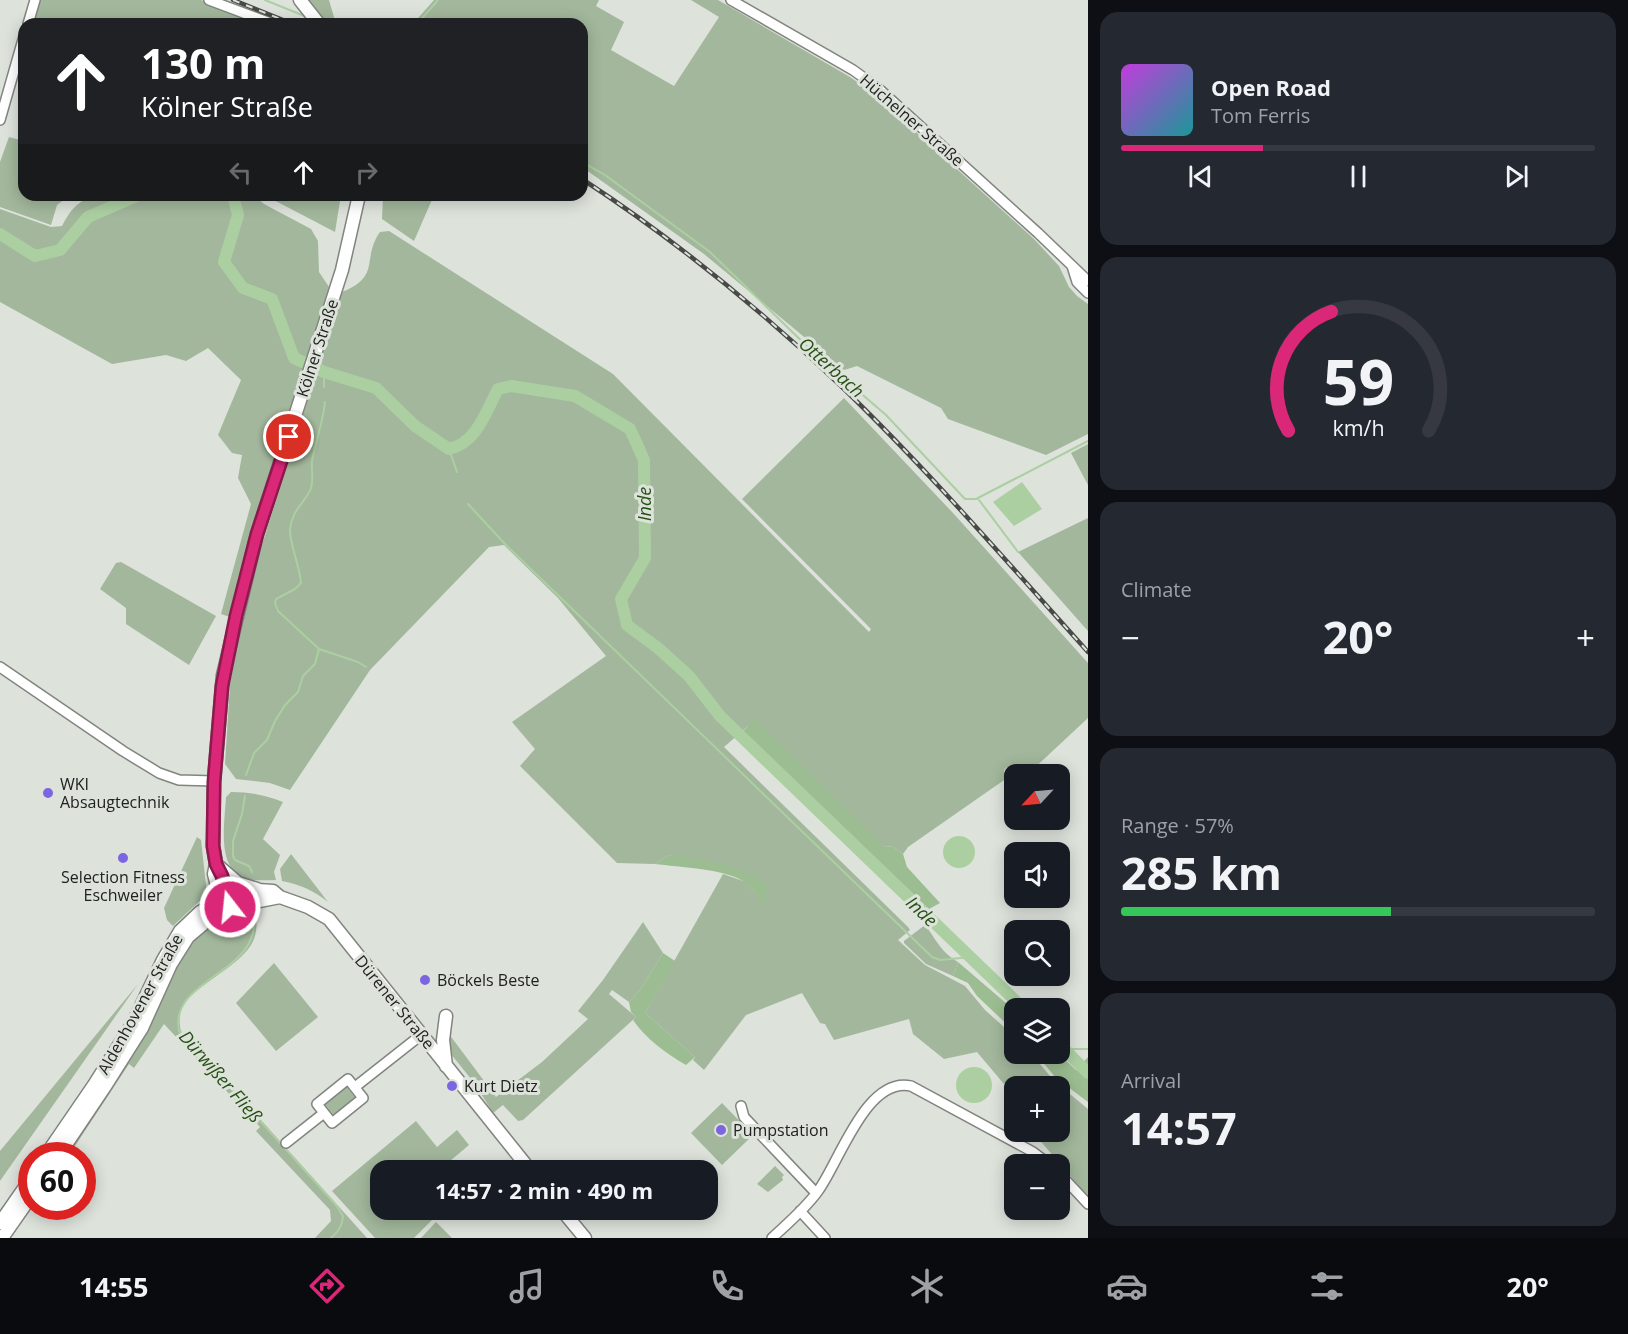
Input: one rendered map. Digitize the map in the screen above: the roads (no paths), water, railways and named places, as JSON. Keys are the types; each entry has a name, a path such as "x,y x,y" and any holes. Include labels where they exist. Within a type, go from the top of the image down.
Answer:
{"main road":[{"path":"300,0 315,18"},
{"name":"Kölner Straße","path":"214,782 222,686 236,616 257,534 342,270 358,201"},
{"path":"214,782 213,846 216,864 214,874 225,903 258,890"},
{"name":"Dürener Straße","path":"216,864 240,884 258,890 273,891 280,897 308,907 328,919 522,1160"},
{"name":"Aldenhovener Straße","path":"55,1142 133,1023 163,960 180,931 200,912 225,903 280,897"},
{"name":"Aldenhovener Straße","path":"68,1142 142,1028 171,964 188,938 225,903"},
{"path":"446,1016 443,1040 446,1066"},
{"path":"0,1223 18,1197"},
{"path":"2,1238 18,1215"},
{"path":"570,1220 585,1238"}],"street":[{"path":"29,18 35,0"},
{"path":"210,0 257,18"},
{"name":"Hüchelner Straße","path":"731,0 866,78 923,127 1088,281"},
{"path":"0,120 18,57"},
{"name":"Hüchelner Straße","path":"1072,266 1077,282 1088,293"},
{"path":"0,667 159,773 179,780 214,782"},
{"path":"355,1087 421,1035"},
{"path":"348,1079 355,1087 363,1098 333,1123 317,1104 348,1079"},
{"path":"772,1238 816,1193 826,1179 844,1143 876,1098 886,1089 897,1085 911,1086 1036,1154"},
{"path":"741,1106 744,1117 816,1193"},
{"path":"286,1143 324,1113"},
{"path":"1070,1185 1088,1204"},
{"path":"800,1211 825,1238"}],"waterway":[{"name":"Otterbach","path":"265,0 307,17"},
{"path":"422,18 438,0"},
{"name":"Otterbach","path":"588,165 605,175 710,252 814,353 886,415 965,499 976,499 1088,441"},
{"name":"Inde","path":"0,234 35,256 60,250 88,217 125,201"},
{"name":"Inde","path":"234,201 238,215 224,262 243,288 272,299 294,358 324,372 376,388 415,426 449,449 459,446 474,433 498,389 511,386 575,396 630,429 644,460 645,558 621,599 627,625 658,648 689,676 720,716 1013,998"},
{"path":"324,372 324,387"},
{"path":"246,775 254,753 267,740 285,705 298,692 303,676 315,664 319,649 278,611 275,603 276,599 295,589 301,583 290,529 293,516 311,488 312,461 325,402"},
{"path":"449,449 457,472"},
{"path":"979,500 1018,552"},
{"path":"468,504 506,545 932,957 940,960 971,957"},
{"path":"319,649 358,662 366,667"},
{"path":"245,796 233,841 233,856 235,860 249,866 252,872"},
{"name":"Dürwißer Fließ","path":"215,922 254,911 252,936 243,952 184,1003 179,1016 179,1031 336,1205 343,1220 340,1228 331,1238"},
{"path":"1070,1049 1088,1049"},
{"name":"Inde","path":"1070,1055 1088,1073"}],"railway":[{"path":"233,0 278,18"},
{"path":"588,183 716,276 841,386 936,483 1088,652"}],"place":[{"name":"WKI Absaugtechnik","path":"48,793"},
{"name":"Selection Fitness Eschweiler","path":"123,858"},
{"name":"Böckels Beste","path":"425,980"},
{"name":"Kurt Dietz","path":"452,1086"},
{"name":"Pumpstation","path":"721,1130"}]}
